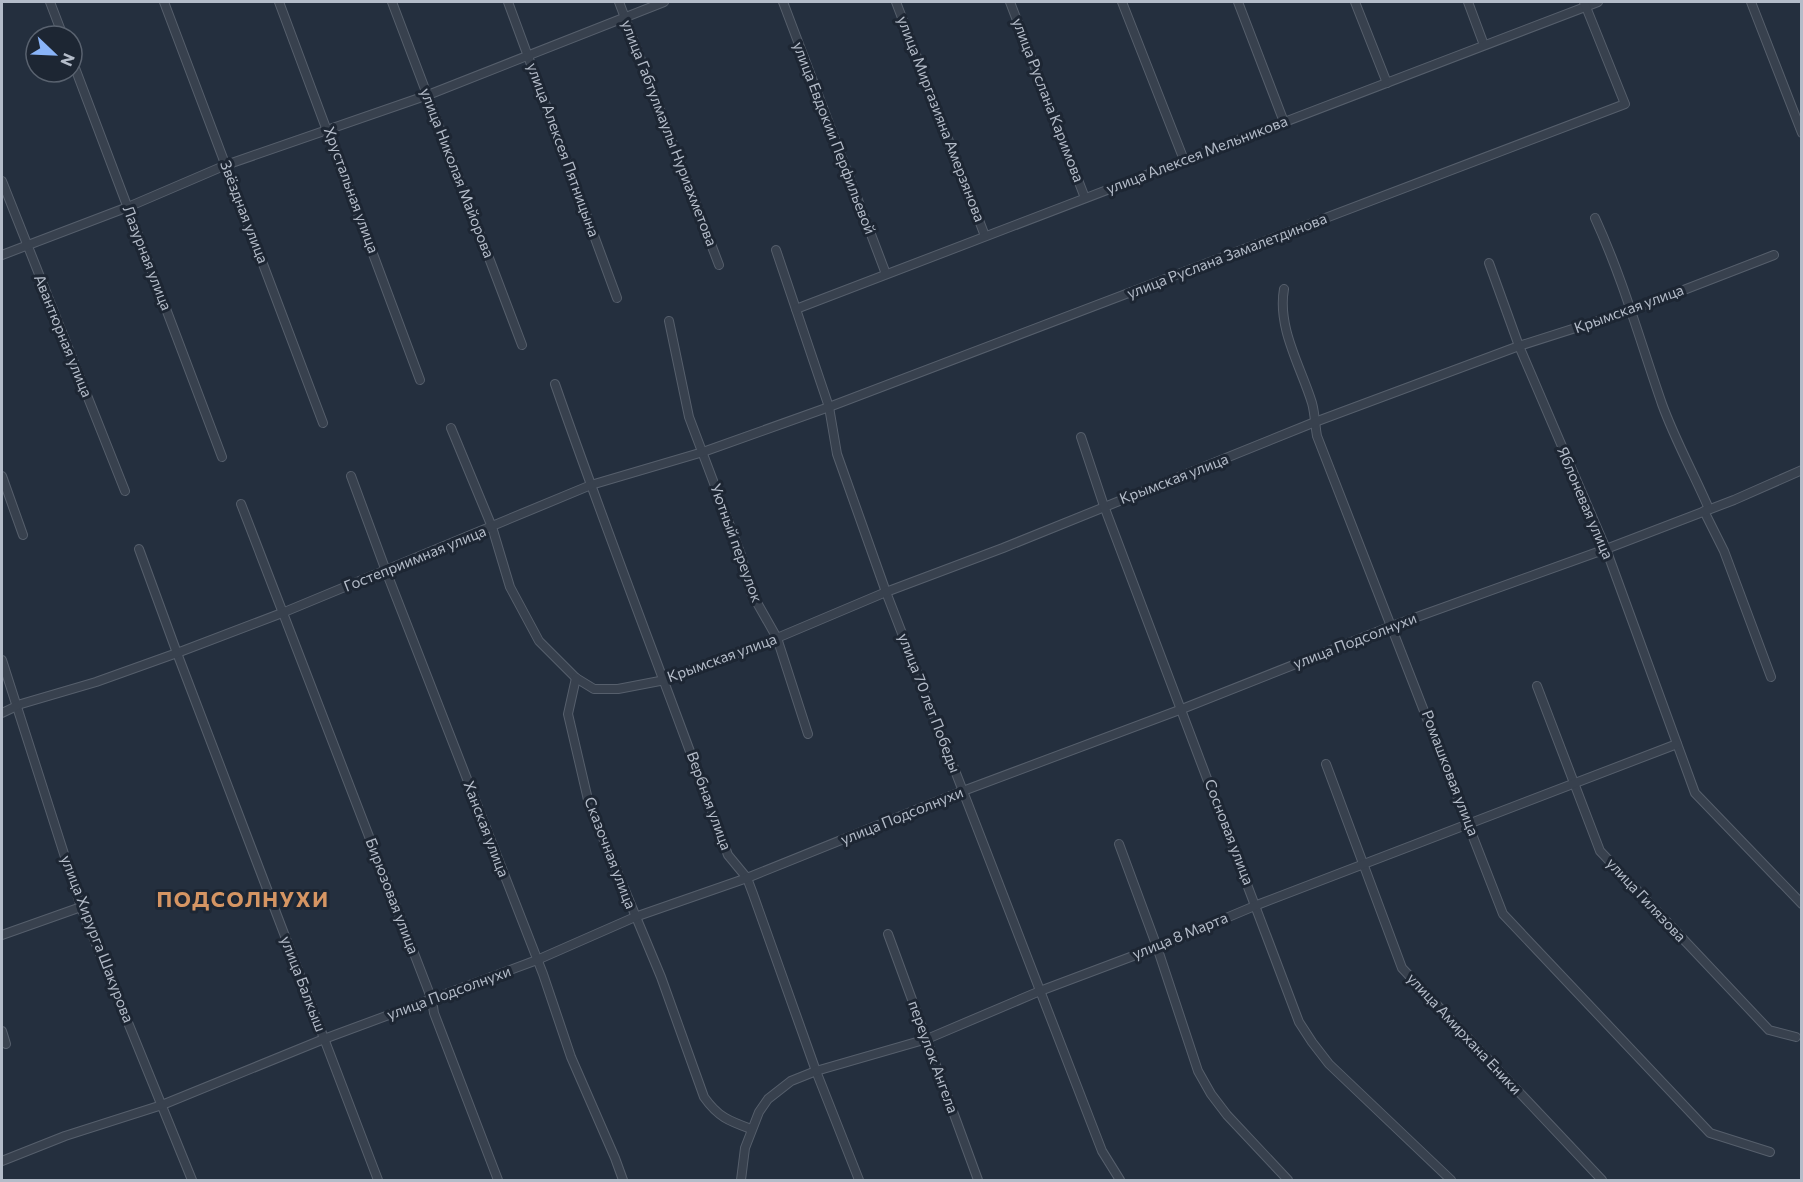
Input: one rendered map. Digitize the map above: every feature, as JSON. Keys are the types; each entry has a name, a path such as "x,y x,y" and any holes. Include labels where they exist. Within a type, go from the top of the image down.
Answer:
{"street":[{"path":"50,2 58,24"},
{"name":"Звёздная улица","path":"164,2 323,423"},
{"name":"Хрустальная улица","path":"279,2 328,128 420,380"},
{"name":"улица Николая Майорова","path":"392,2 522,345"},
{"name":"улица Алексея Пятницына","path":"508,2 617,298"},
{"name":"улица Габтулмаулы Нуриахметова","path":"619,2 719,265"},
{"path":"2,255 128,207 226,165 428,95 664,2"},
{"name":"улица Евдокии Перфильевой","path":"783,2 886,274"},
{"name":"улица Миргазияна Амерзянова","path":"896,2 985,236"},
{"name":"улица Руслана Каримова","path":"1010,2 1085,198"},
{"path":"1122,2 1184,160"},
{"path":"1238,2 1284,122"},
{"path":"1355,2 1387,82"},
{"path":"1468,2 1484,45"},
{"name":"улица Алексея Мельникова","path":"796,309 1484,45 1585,4 1598,2"},
{"path":"1751,2 1802,133"},
{"name":"улица Руслана Замалетдинова","path":"829,407 1625,104 1585,4"},
{"name":"Лазурная улица","path":"81,84 222,457"},
{"name":"Авантюрная улица","path":"2,182 125,491"},
{"path":"1595,218 1614,259 1663,406 1724,551 1771,677"},
{"name":"улица 70 лет Победы","path":"776,250 829,407 837,454 886,592 1102,1151 1119,1180"},
{"name":"Крымская улица","path":"576,678 594,689 618,689 665,680 777,638 886,592 1003,548 1315,422 1520,346 1632,310 1774,255"},
{"name":"Яблоневая улица","path":"1489,263 1520,346 1606,549 1695,793 1802,904"},
{"name":"Ромашковая улица","path":"1284,290 1282,304 1284,316 1292,348 1311,402 1317,436 1503,914 1710,1133 1770,1152"},
{"name":"Уютный переулок","path":"669,321 689,417 741,555 751,592 777,638 808,734"},
{"name":"Вербная улица","path":"555,384 728,855 747,878 816,1071 859,1180"},
{"name":"Гостеприимная улица","path":"2,713 177,653 282,613 591,485 703,452 829,407"},
{"path":"451,428 492,527 510,587 539,641 576,678"},
{"name":"Сосновая улица","path":"1081,437 1104,506 1257,905 1299,1022 1329,1064 1451,1180"},
{"name":"улица Подсолнухи","path":"2,1161 66,1136 162,1105 324,1039 537,960 635,917 747,878 963,791 1182,709 1392,626 1606,549 1802,470"},
{"path":"2,476 23,535"},
{"name":"Ханская улица","path":"351,476 537,960 571,1057 623,1180"},
{"name":"Бирюзовая улица","path":"241,504 432,1000 434,1013 498,1180"},
{"name":"улица Балкыш","path":"140,549 177,653 378,1180"},
{"name":"улица Хирурга Шакурова","path":"2,660 81,906 192,1180"},
{"name":"Сказочная улица","path":"576,678 568,714 588,804 661,976 704,1096 713,1110 724,1119 751,1129"},
{"name":"улица Гилязова","path":"1537,686 1600,851 1769,1030 1796,1037"},
{"name":"улица 8 Марта","path":"741,1180 745,1149 759,1112 778,1090 791,1081 816,1071 927,1039 1040,991 1157,947 1257,905 1677,744"},
{"name":"улица Амирхана Еники","path":"1326,764 1402,968 1602,1180"},
{"path":"1119,844 1157,947 1198,1071 1211,1094 1227,1115 1288,1180"},
{"path":"2,934 81,906"},
{"name":"переулок Ангела","path":"888,934 978,1180"},
{"path":"2,1031 6,1044"}],"district":[{"name":"ПОДСОЛНУХИ","path":"243,900"}]}
